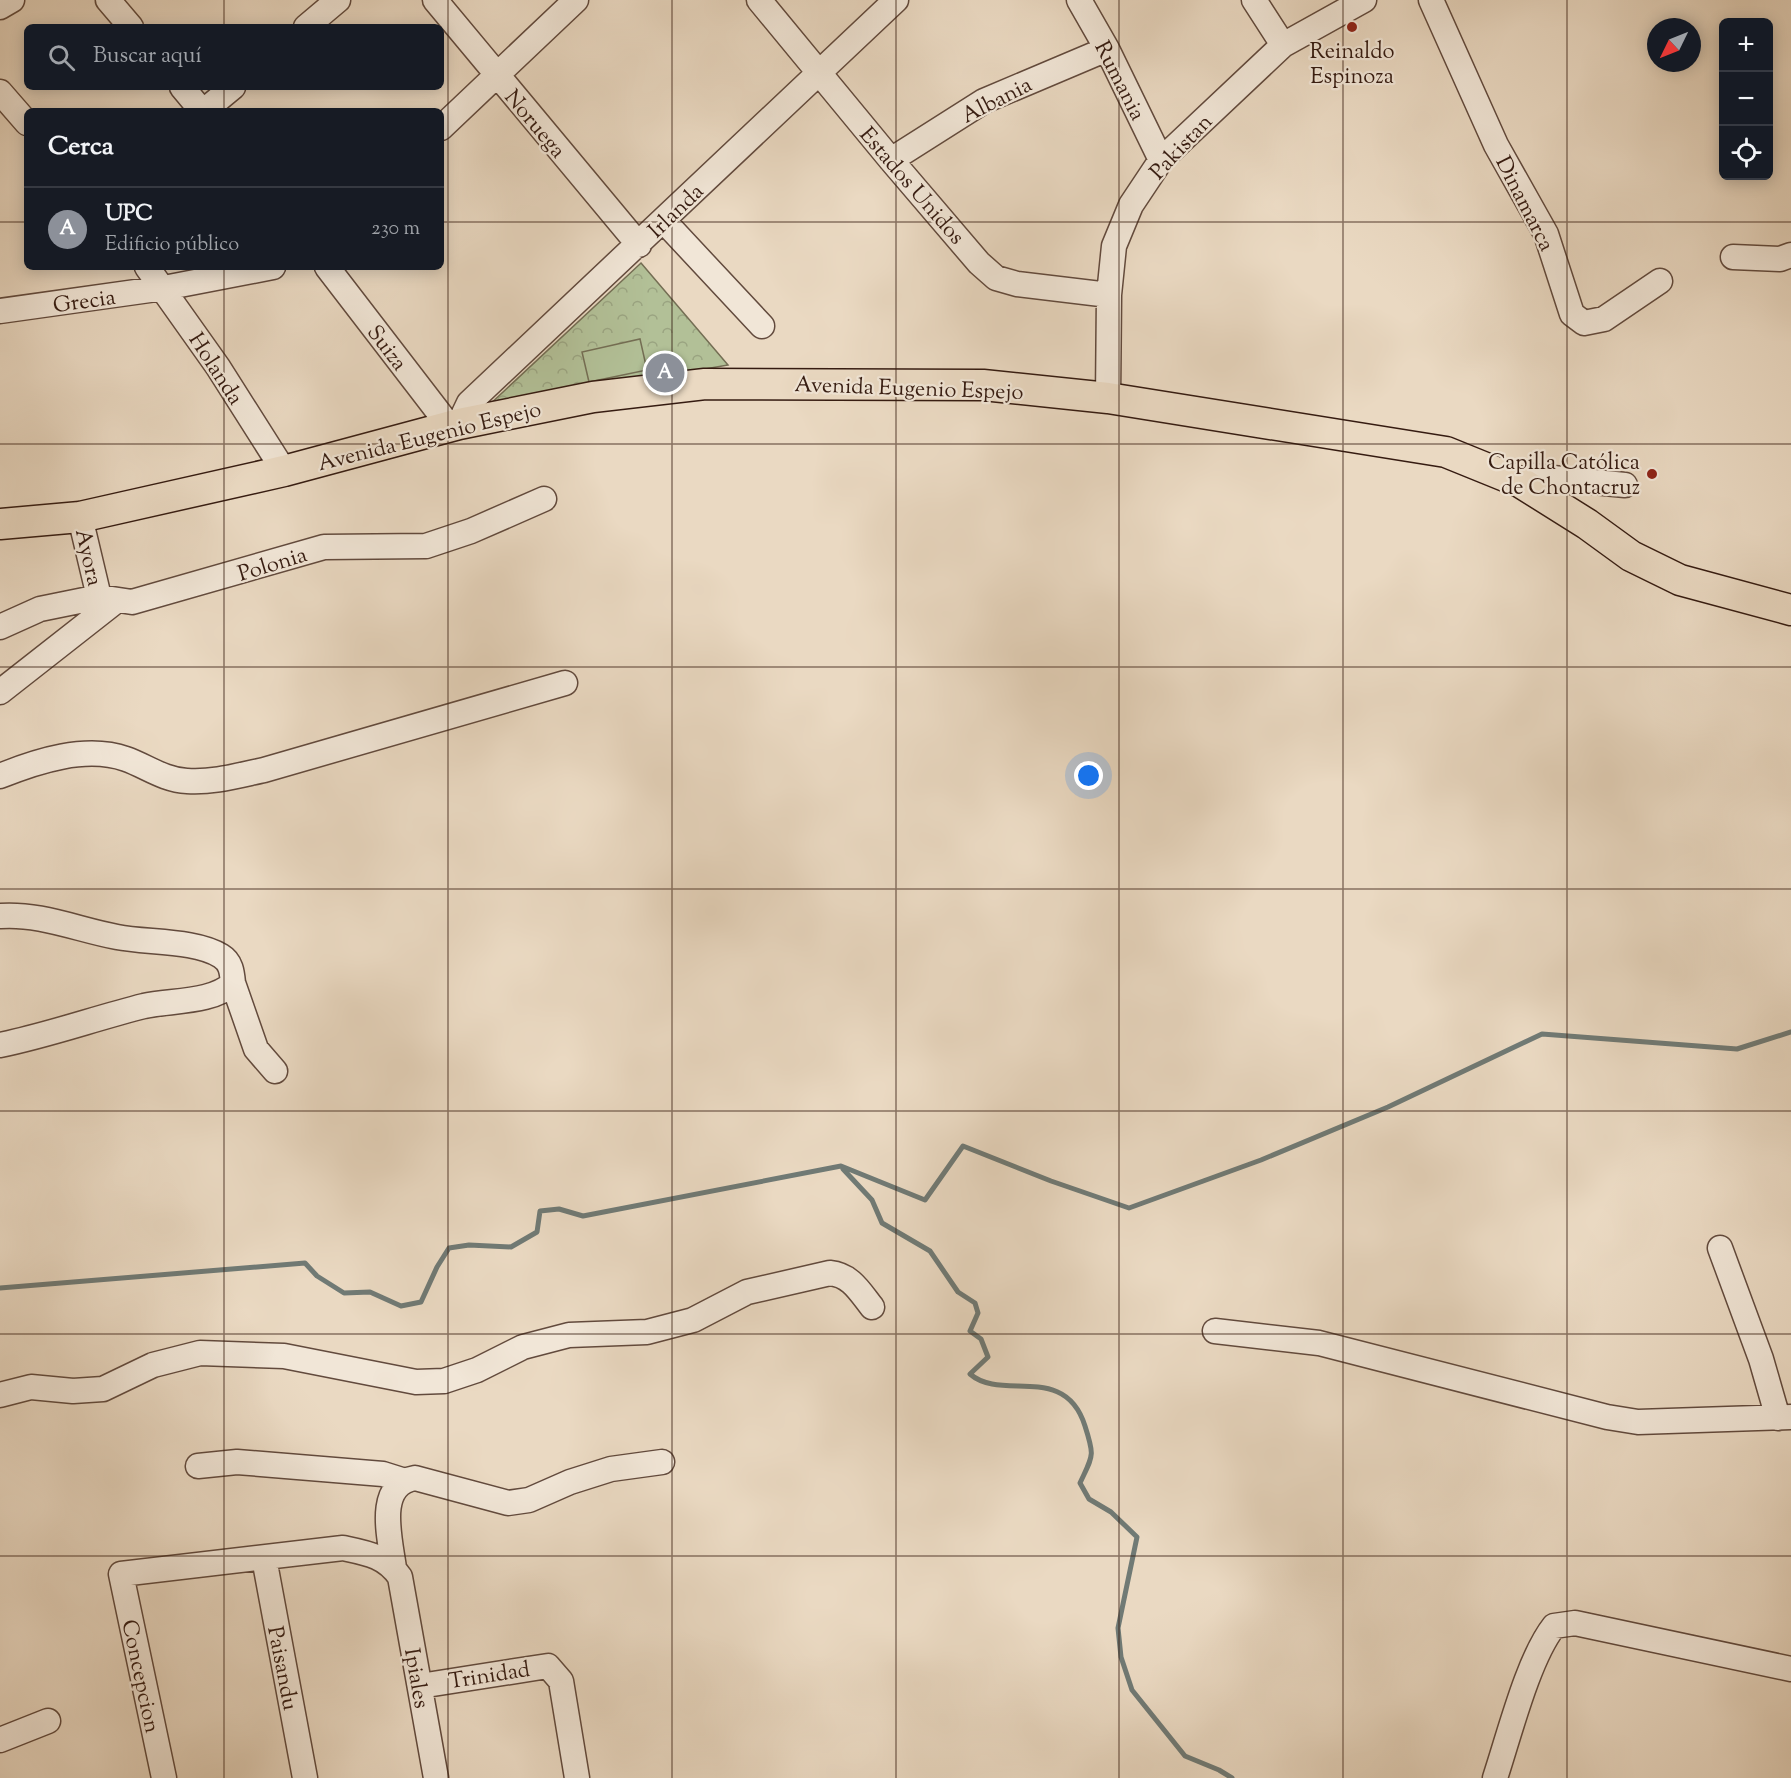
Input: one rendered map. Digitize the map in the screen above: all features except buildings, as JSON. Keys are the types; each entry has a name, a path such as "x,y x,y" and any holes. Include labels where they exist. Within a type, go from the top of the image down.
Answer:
{"main road":[{"name":"Avenida Eugenio Espejo","path":"0,524 80,517 284,471 454,426 593,398 705,384 983,385 1108,398 1420,446 1475,462 1520,482 1587,524 1631,556 1680,580 1791,610"}],"street":[{"path":"0,7 12,0"},
{"path":"108,0 128,24"},
{"path":"310,24 338,0"},
{"name":"Noruega","path":"435,0 639,245"},
{"path":"444,125 576,0"},
{"name":"Estados Unidos","path":"759,0 891,160 979,262 996,278 1017,284 1109,296"},
{"name":"Irlanda","path":"454,426 469,403 896,0"},
{"name":"Rumania","path":"1079,0 1107,49 1161,160"},
{"path":"1254,0 1283,45"},
{"name":"Pakistan","path":"1108,398 1109,296 1114,246 1131,205 1161,160 1283,45 1364,0"},
{"name":"Dinamarca","path":"1431,0 1496,145 1546,234 1572,314 1584,323 1604,319 1660,281"},
{"name":"Albania","path":"891,160 984,101 1107,49"},
{"path":"185,90 200,108"},
{"path":"207,108 229,90"},
{"path":"0,92 24,120"},
{"path":"663,220 762,326"},
{"path":"1733,256 1780,259 1791,255"},
{"name":"Holanda","path":"149,270 164,288 284,471"},
{"name":"Grecia","path":"0,311 164,288 257,270"},
{"name":"Suiza","path":"329,270 454,426"},
{"path":"1520,482 1532,477 1625,485"},
{"name":"Polonia","path":"0,627 40,609 107,599 132,602 324,547 426,546 471,531 544,499"},
{"name":"Ayora","path":"80,517 107,599"},
{"path":"0,692 107,599"},
{"path":"0,776 61,758 95,753 126,759 150,771 186,781 236,775 264,770 565,683"},
{"path":"0,916 51,920 117,937 208,949 224,957 232,968 233,983 256,1049 275,1071"},
{"path":"0,1045 145,1006 207,996 226,990 233,983"},
{"path":"1215,1331 1319,1342 1607,1417 1638,1422 1785,1418 1720,1248"},
{"path":"0,1395 30,1388 73,1391 103,1389 153,1365 200,1353 284,1356 416,1382 444,1381 477,1370 523,1347 569,1335 647,1332 693,1320 747,1292 830,1273 841,1274 854,1283 872,1307"},
{"path":"198,1466 237,1462 383,1474 402,1480 415,1478 508,1503 529,1500 570,1482 611,1469 662,1462"},
{"name":"Ipiales","path":"402,1480 392,1491 388,1508 397,1572 436,1778"},
{"path":"264,1558 343,1548 376,1554 397,1572"},
{"name":"Concepcion","path":"164,1778 121,1574 264,1558"},
{"name":"Paisandu","path":"264,1558 305,1778"},
{"path":"1495,1778 1536,1660 1545,1638 1554,1626 1575,1623 1791,1669"},
{"name":"Trinidad","path":"420,1686 548,1666 561,1681 576,1778"},
{"path":"0,1740 48,1721"}],"green space":[{"path":"641,263 728,365 487,407"},
{"path":"640,339 647,370 589,382 582,352"}],"waterway":[{"path":"0,1288 305,1263 317,1276 344,1293 370,1292 401,1306 421,1302 437,1267 449,1248 469,1245 511,1247 537,1232 540,1211 559,1209 583,1216 841,1166 925,1200 963,1146 1051,1181 1129,1208 1261,1160 1388,1107 1542,1034 1737,1049 1791,1032"},
{"path":"843,1169 872,1200 882,1223 930,1251 958,1292 975,1303 978,1313 970,1331 981,1339 988,1357 970,1374 983,1382 1048,1389 1063,1395 1076,1407 1085,1426 1091,1450 1090,1461 1080,1483 1089,1499 1111,1512 1137,1537 1118,1628 1121,1657 1132,1690 1185,1756 1232,1778"}],"place":[{"name":"Reinaldo Espinoza","path":"1352,27"},
{"name":"UPC","path":"665,373"},
{"name":"Capilla Católica de Chontacruz","path":"1652,474"}]}
